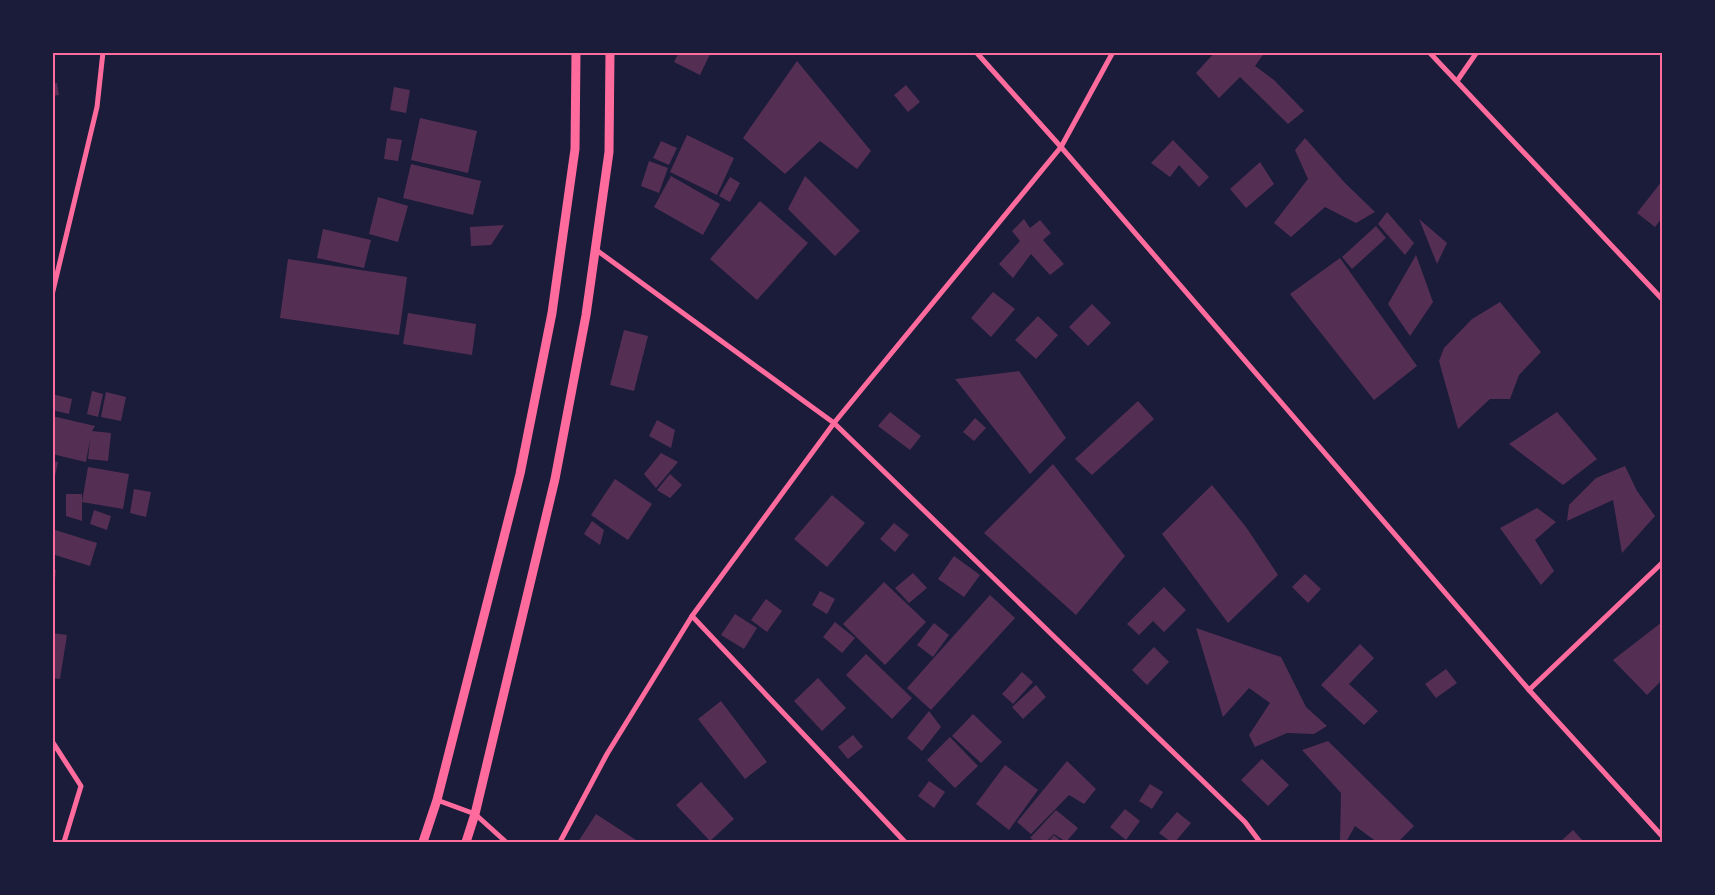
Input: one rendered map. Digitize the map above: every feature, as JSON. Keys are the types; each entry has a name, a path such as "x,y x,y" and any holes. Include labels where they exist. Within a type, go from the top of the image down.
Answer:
{"street":[{"path":"52,295 97,107 103,52"},
{"path":"423,842 437,800 520,474 552,313 575,149 576,52"},
{"path":"466,842 475,814 554,479 586,315 609,152 610,52"},
{"path":"976,52 1061,147 1528,690 1662,836"},
{"path":"560,842 606,754 692,616 834,424 1061,147 1113,52"},
{"path":"1429,52 1662,299"},
{"path":"1457,81 1476,52"},
{"path":"595,250 834,424 1245,822 1260,842"},
{"path":"1528,690 1662,563"},
{"path":"692,616 905,842"},
{"path":"52,741 81,786 64,842"},
{"path":"437,800 475,814 506,842"}],"building":[{"path":"679,52 711,52 700,75 674,62"},
{"path":"1215,52 1265,52 1255,66 1274,80 1304,111 1288,124 1240,77 1219,98 1196,73"},
{"path":"797,61 871,151 857,169 820,141 785,174 743,138"},
{"path":"57,83 59,95 52,96 52,84"},
{"path":"906,85 920,102 908,112 894,95"},
{"path":"394,87 410,90 406,113 390,110"},
{"path":"420,118 477,131 468,173 411,160"},
{"path":"687,135 734,158 717,195 670,172"},
{"path":"387,138 402,140 398,161 384,159"},
{"path":"1305,138 1345,183 1375,212 1356,223 1325,207 1291,237 1274,223 1308,179 1295,150"},
{"path":"1173,140 1209,177 1199,187 1179,165 1170,177 1151,163"},
{"path":"661,141 677,148 669,165 653,158"},
{"path":"649,161 668,168 659,193 641,186"},
{"path":"1260,162 1274,184 1246,208 1230,189"},
{"path":"411,164 481,181 473,215 403,198"},
{"path":"671,176 720,204 703,235 654,207"},
{"path":"805,176 860,231 835,256 788,209"},
{"path":"730,177 740,183 730,202 719,196"},
{"path":"1662,181 1662,218 1655,227 1637,213"},
{"path":"378,197 408,206 398,242 369,234"},
{"path":"760,201 808,243 757,300 710,259"},
{"path":"1387,212 1414,243 1405,255 1378,224"},
{"path":"1024,219 1030,228 1040,220 1051,233 1043,240 1064,264 1050,275 1031,254 1013,278 999,264 1020,241 1012,231"},
{"path":"1419,219 1447,243 1437,264"},
{"path":"504,225 491,245 471,246 470,227"},
{"path":"1376,226 1386,238 1352,269 1342,257"},
{"path":"323,229 371,240 364,268 317,258"},
{"path":"1416,255 1433,302 1410,336 1388,304"},
{"path":"1340,258 1417,366 1374,400 1290,294"},
{"path":"288,259 407,277 399,335 280,318"},
{"path":"993,292 1015,309 991,337 971,318"},
{"path":"1500,302 1541,352 1519,375 1510,399 1490,399 1458,429 1439,361 1444,348 1472,319"},
{"path":"1092,304 1111,323 1088,346 1069,327"},
{"path":"408,313 476,324 472,355 403,344"},
{"path":"1038,316 1058,335 1036,359 1015,340"},
{"path":"624,330 648,336 634,391 610,385"},
{"path":"1019,371 1066,438 1030,474 955,379"},
{"path":"92,391 103,394 98,417 87,414"},
{"path":"106,392 126,397 121,421 101,417"},
{"path":"52,394 72,399 69,414 52,410"},
{"path":"1138,401 1154,419 1092,475 1075,459"},
{"path":"890,412 921,436 910,450 878,426"},
{"path":"1557,412 1597,459 1563,485 1509,444"},
{"path":"52,416 95,426 92,431 111,433 108,461 88,459 90,439 86,462 52,454"},
{"path":"975,418 986,428 974,441 963,432"},
{"path":"657,420 675,430 671,448 649,436"},
{"path":"661,453 678,462 656,488 644,474"},
{"path":"52,461 58,462 53,486 52,486"},
{"path":"1053,464 1125,556 1076,615 984,533"},
{"path":"1625,466 1637,491 1655,516 1622,553 1613,500 1567,521 1569,505 1596,478"},
{"path":"88,467 129,474 123,509 82,502"},
{"path":"670,474 682,485 670,498 657,490"},
{"path":"615,479 652,504 628,540 591,515"},
{"path":"1212,485 1246,527 1278,575 1228,623 1162,534"},
{"path":"134,489 151,492 146,517 130,513"},
{"path":"66,494 82,494 82,521 66,516"},
{"path":"832,495 865,523 827,567 794,539"},
{"path":"1537,508 1556,522 1535,540 1554,571 1541,585 1500,528"},
{"path":"94,510 111,516 107,530 90,524"},
{"path":"592,521 604,530 600,545 584,534"},
{"path":"894,523 909,535 895,552 880,539"},
{"path":"52,529 97,543 90,566 52,554"},
{"path":"954,556 980,575 964,597 938,579"},
{"path":"52,570 56,570 54,593 52,593"},
{"path":"913,573 927,588 909,603 895,588"},
{"path":"1305,574 1321,589 1308,603 1292,587"},
{"path":"884,582 926,622 885,665 843,624"},
{"path":"1164,587 1186,610 1164,632 1153,621 1139,635 1127,624"},
{"path":"820,591 835,599 827,614 812,605"},
{"path":"990,595 1015,618 931,710 907,688"},
{"path":"766,599 782,611 767,632 751,620"},
{"path":"735,614 757,628 744,649 721,635"},
{"path":"835,622 855,638 842,653 823,637"},
{"path":"1662,622 1662,680 1647,695 1613,660"},
{"path":"934,623 949,635 933,657 917,645"},
{"path":"1196,628 1281,657 1306,707 1327,726 1314,734 1287,733 1255,747 1249,735 1270,703 1249,688 1223,717"},
{"path":"52,633 67,635 60,679 52,678"},
{"path":"1360,644 1374,658 1349,684 1378,711 1364,725 1321,685"},
{"path":"1154,647 1169,662 1147,685 1132,670"},
{"path":"866,654 912,698 892,719 846,675"},
{"path":"1446,669 1457,683 1436,698 1425,684"},
{"path":"1022,672 1033,682 1013,704 1002,694"},
{"path":"818,678 846,708 822,731 794,701"},
{"path":"1036,685 1046,697 1023,719 1012,707"},
{"path":"721,701 767,762 745,779 698,719"},
{"path":"929,711 941,727 922,751 907,738"},
{"path":"973,714 1002,742 981,763 952,736"},
{"path":"853,735 863,747 848,759 838,747"},
{"path":"950,737 978,766 955,788 927,760"},
{"path":"1328,741 1414,826 1398,842 1377,842 1355,826 1346,842 1340,842 1341,793 1302,750"},
{"path":"1262,759 1289,785 1268,806 1241,780"},
{"path":"1067,761 1096,789 1084,804 1069,795 1031,834 1017,822"},
{"path":"1005,765 1038,790 1009,830 976,804"},
{"path":"929,781 945,792 934,808 918,796"},
{"path":"701,782 734,819 710,841 676,805"},
{"path":"1150,784 1163,792 1152,809 1139,801"},
{"path":"1125,809 1140,821 1126,840 1110,827"},
{"path":"1056,810 1078,828 1066,842 1054,834 1046,842 1036,842 1030,838"},
{"path":"1177,812 1191,823 1175,842 1171,842 1159,833"},
{"path":"596,814 639,842 578,842"},
{"path":"1573,830 1584,842 1560,842"},
{"path":"1054,835 1062,842 1048,842"}]}
